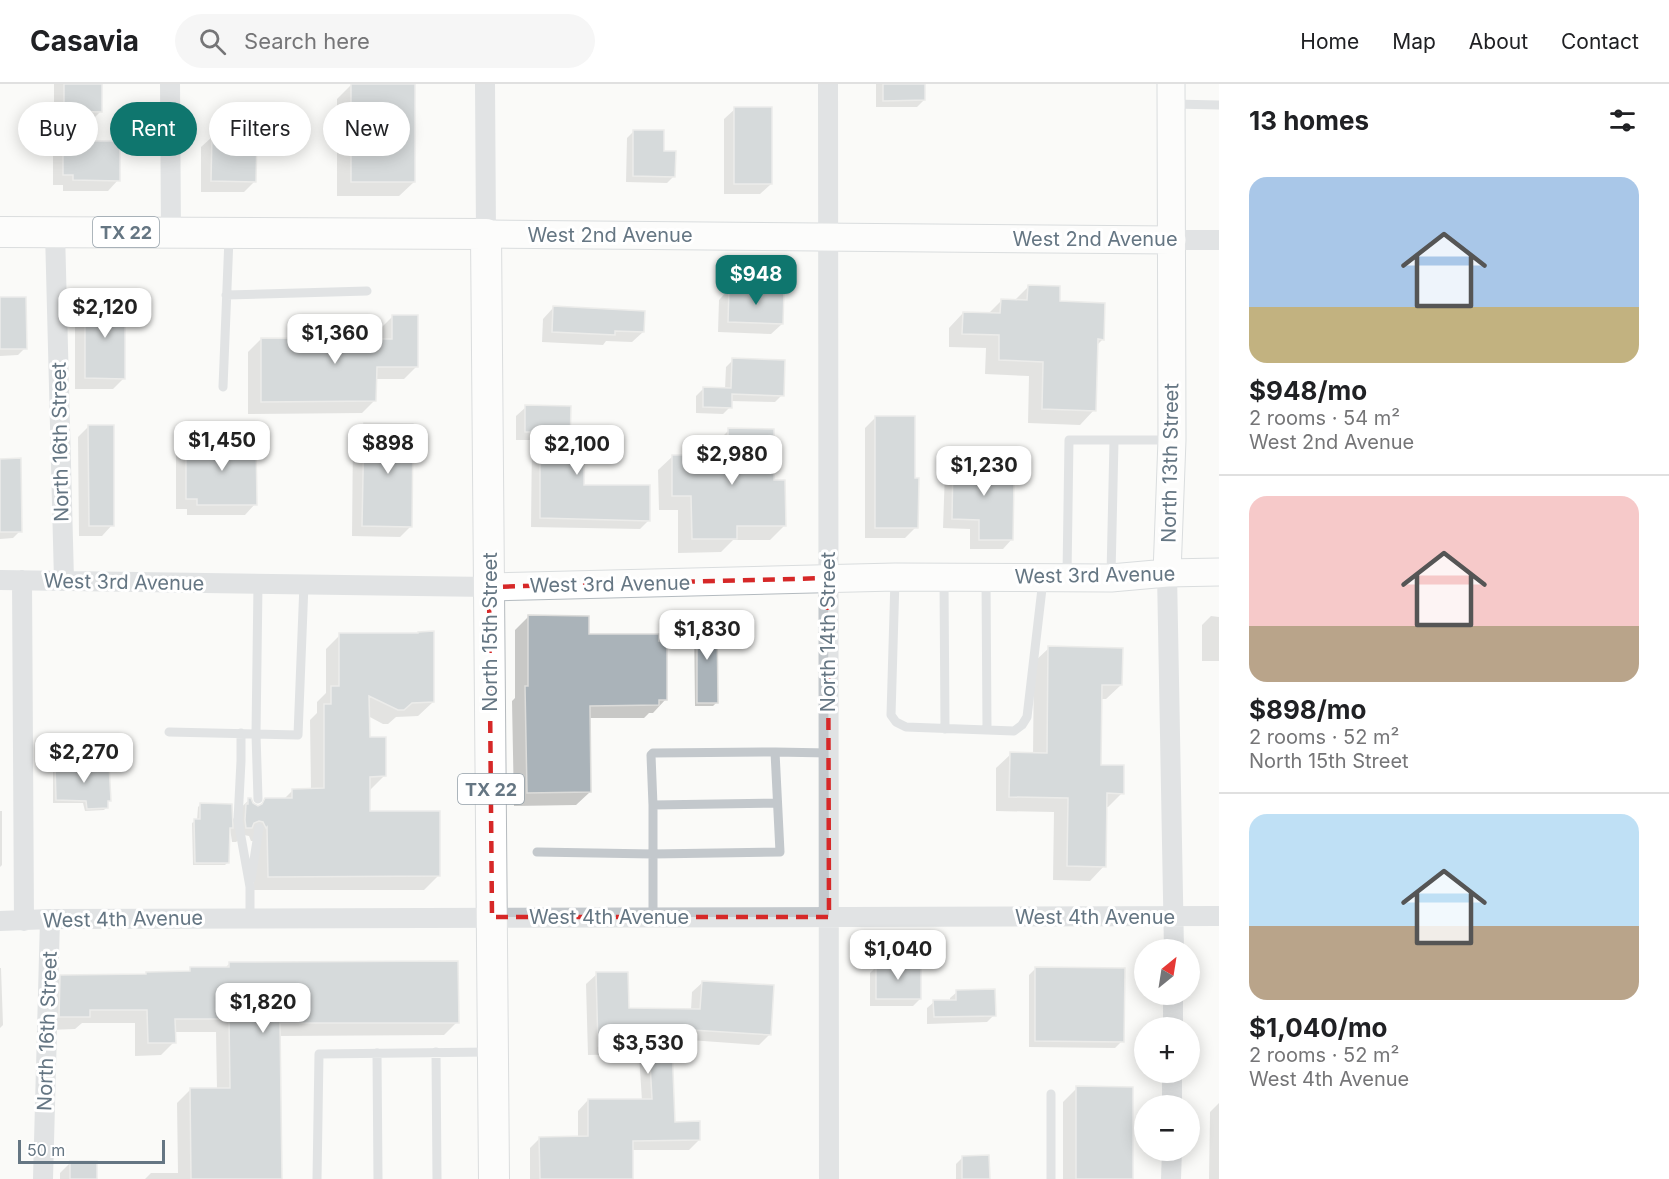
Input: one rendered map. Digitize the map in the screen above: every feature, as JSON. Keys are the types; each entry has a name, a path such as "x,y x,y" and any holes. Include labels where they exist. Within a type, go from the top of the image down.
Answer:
{"main road":[{"name":"West 2nd Avenue","path":"0,232 486,234"},
{"name":"North 15th Street","path":"486,234 494,1179"}],"street":[{"path":"170,84 171,232"},
{"name":"North 15th Street","path":"485,84 486,234"},
{"name":"North 14th Street","path":"828,84 829,1179"},
{"name":"North 13th Street","path":"1171,94 1172,440 1167,573 1174,939"},
{"name":"North 16th Street","path":"55,232 64,580"},
{"name":"West 2nd Avenue","path":"486,234 1219,240"},
{"name":"West 3rd Avenue","path":"0,580 489,587 944,576 1111,578 1167,573 1219,572"},
{"path":"22,580 24,921"},
{"name":"West 4th Avenue","path":"0,921 492,917 1219,916"},
{"name":"North 16th Street","path":"43,1179 50,919"},
{"path":"1171,1179 1172,1161"}],"lane":[{"path":"1171,94 1219,105"},
{"path":"223,387 229,233"},
{"path":"226,295 367,291"},
{"path":"895,577 891,715 896,722 906,727 1014,731 1027,717 1055,577 1069,440 1172,440"},
{"path":"1111,578 1114,441"},
{"path":"944,576 945,729"},
{"path":"986,577 987,730"},
{"path":"258,584 256,734 258,798"},
{"path":"169,732 298,735 304,584"},
{"path":"241,734 238,820 250,887"},
{"path":"537,852 653,854 780,852 775,752"},
{"path":"653,917 651,755 653,753 829,753"},
{"path":"653,805 777,803"},
{"path":"250,918 250,887 259,828"},
{"path":"436,1052 437,1179"},
{"path":"317,1179 319,1054 493,1052"},
{"path":"377,1053 378,1179"},
{"path":"1051,1094 1051,1179"}],"highlighted area":[{"path":"828,578 829,917 492,917 489,587"}],"building":[{"path":"64,84 102,84 102,112 98,112 98,102 64,102"},
{"path":"351,84 415,84 415,182 351,182 351,156 410,156 410,102 351,102"},
{"path":"883,84 925,84 925,100 883,101"},
{"path":"734,107 772,107 772,184 734,184"},
{"path":"633,130 664,130 664,151 676,151 675,177 633,176"},
{"path":"98,141 110,141 110,156 120,156 120,181 73,180 73,175 63,175 63,156 98,156"},
{"path":"212,156 257,156 256,182 211,181"},
{"path":"1028,285 1060,286 1060,301 1105,303 1104,340 1098,339 1096,411 1042,409 1043,362 999,360 999,335 962,334 963,312 1000,313 1001,299 1027,300"},
{"path":"729,287 784,289 783,324 728,322"},
{"path":"0,297 26,297 27,349 0,349"},
{"path":"85,300 125,300 125,379 85,378"},
{"path":"553,306 645,311 644,332 615,331 615,335 552,332"},
{"path":"392,315 418,315 418,367 377,367 376,401 261,402 261,338 392,339"},
{"path":"732,358 785,360 784,396 732,394 732,408 703,407 703,387 731,388"},
{"path":"525,405 571,406 570,446 584,446 584,485 650,485 650,521 540,518 540,432 525,432"},
{"path":"875,416 915,416 915,478 919,478 918,528 875,528"},
{"path":"364,423 413,424 412,527 362,526"},
{"path":"88,425 114,425 114,526 89,526"},
{"path":"728,428 774,429 774,480 785,480 786,526 737,526 737,539 692,539 691,496 672,496 672,455 728,455"},
{"path":"186,440 256,440 257,505 197,505 197,499 186,499"},
{"path":"979,454 1000,454 1000,479 1014,479 1013,540 979,540 979,520 952,519 953,460 979,461"},
{"path":"21,458 22,532 0,532 0,459"},
{"path":"528,615 589,616 589,634 659,634 659,641 667,641 667,700 659,700 659,705 590,706 591,792 527,793 525,686 528,686"},
{"path":"697,618 717,618 718,703 697,703"},
{"path":"434,631 434,702 412,703 404,710 398,710 369,696 370,737 386,737 386,776 370,777 370,811 440,811 440,876 268,877 267,827 259,821 254,823 252,828 246,828 246,804 248,804 248,798 251,798 258,806 265,798 292,798 292,789 324,788 324,704 331,704 331,686 339,686 339,633"},
{"path":"1048,646 1123,648 1122,685 1102,685 1101,765 1124,765 1124,794 1107,793 1106,867 1067,866 1068,798 1009,797 1010,752 1047,753"},
{"path":"55,764 109,764 111,801 108,801 108,808 87,809 86,801 56,800"},
{"path":"200,803 232,804 233,828 230,828 229,863 195,863 194,819 200,819"},
{"path":"458,961 459,1023 280,1023 282,1179 191,1179 190,1088 230,1088 229,1019 175,1019 176,1043 148,1043 147,1010 90,1010 90,1017 59,1017 60,975 190,971 190,967 229,967 229,962"},
{"path":"876,964 921,964 921,999 876,999"},
{"path":"1035,967 1125,968 1124,1042 1035,1041"},
{"path":"596,972 628,972 629,1008 700,1009 702,981 774,985 771,1035 677,1029 676,1046 672,1046 675,1122 700,1121 700,1140 633,1141 633,1179 540,1179 539,1137 588,1136 588,1099 652,1099 649,1044 598,1046"},
{"path":"995,989 996,1016 934,1017 933,1000 956,1000 956,990"},
{"path":"1076,1086 1133,1087 1133,1179 1076,1179"},
{"path":"989,1155 990,1179 962,1179 962,1156"},
{"path":"70,1161 97,1161 97,1179 70,1179"}]}
